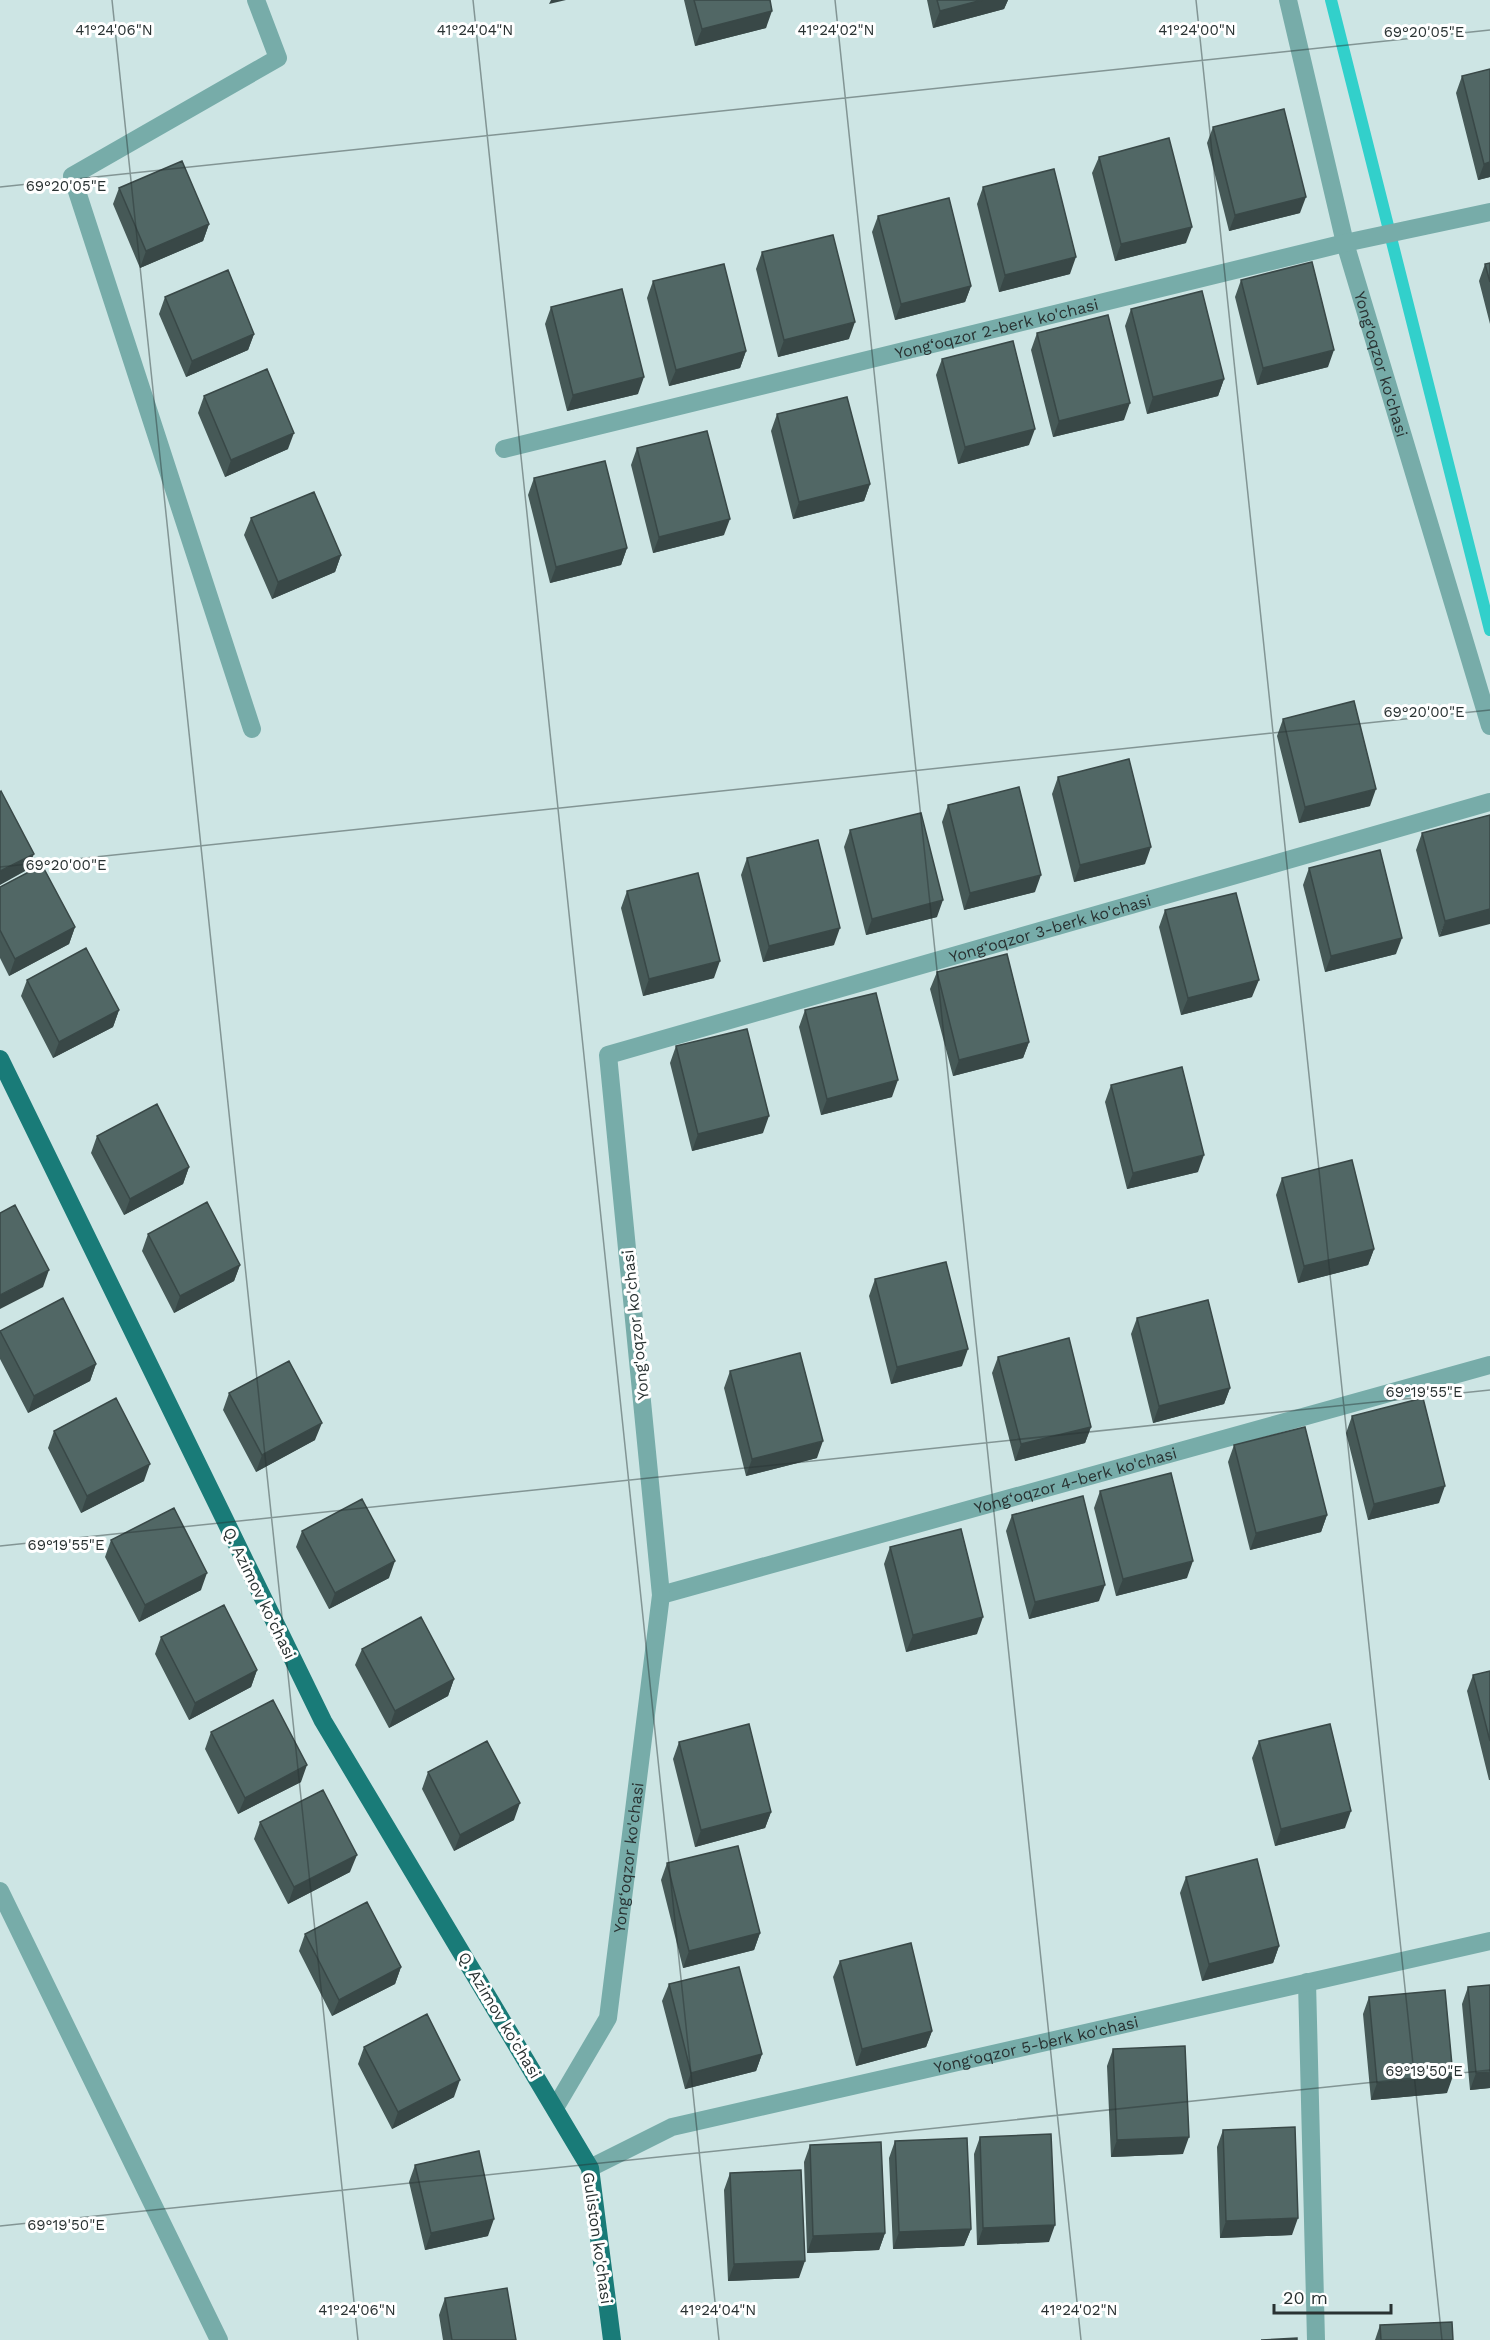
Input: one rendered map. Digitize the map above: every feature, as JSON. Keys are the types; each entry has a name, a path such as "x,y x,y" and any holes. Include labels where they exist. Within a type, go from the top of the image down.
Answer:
{"main road":[{"name":"Q. Azimov ko'chasi","path":"0,1059 323,1721 555,2108"},
{"name":"Guliston ko'chasi","path":"555,2108 590,2168 612,2340"}],"street":[{"path":"252,729 72,177 278,58 256,0"},
{"name":"Yong'oqzor ko'chasi","path":"1288,0 1345,243 1490,726"},
{"name":"Yong‘oqzor 2-berk ko'chasi","path":"504,449 1345,243 1490,212"},
{"name":"Yong‘oqzor 3-berk ko'chasi","path":"608,1055 1490,802"},
{"name":"Yong'oqzor ko'chasi","path":"608,1055 661,1595"},
{"name":"Yong‘oqzor 4-berk ko'chasi","path":"661,1595 1490,1365"},
{"name":"Yong‘oqzor ko'chasi","path":"555,2108 608,2018 661,1595"},
{"path":"0,1891 219,2340"},
{"name":"Yong‘oqzor 5-berk ko'chasi","path":"590,2168 672,2127 1490,1941"},
{"path":"1307,1982 1316,2340"}],"building":[{"path":"694,0 770,0 772,11 702,29"},
{"path":"937,0 982,0 940,11"},
{"path":"1490,69 1490,162 1484,164 1462,76"},
{"path":"1284,109 1306,197 1235,215 1213,127"},
{"path":"1169,138 1192,227 1121,244 1099,157"},
{"path":"182,161 209,224 146,251 119,188"},
{"path":"1054,169 1076,257 1005,275 983,187"},
{"path":"949,198 971,286 901,304 878,216"},
{"path":"833,235 855,322 784,340 762,252"},
{"path":"1312,262 1334,350 1263,368 1241,280"},
{"path":"1490,263 1490,282 1485,264"},
{"path":"724,264 746,351 676,370 653,281"},
{"path":"228,270 254,334 192,361 165,297"},
{"path":"622,289 644,377 573,395 551,307"},
{"path":"1202,291 1224,379 1153,397 1131,309"},
{"path":"1108,315 1130,403 1059,421 1037,333"},
{"path":"1013,341 1035,429 965,447 942,359"},
{"path":"267,369 294,433 231,460 204,396"},
{"path":"847,397 870,484 799,502 777,414"},
{"path":"707,431 730,519 659,537 637,448"},
{"path":"605,461 627,548 556,567 534,478"},
{"path":"314,492 341,555 278,582 251,518"},
{"path":"1354,701 1376,789 1305,807 1283,719"},
{"path":"1129,759 1151,847 1080,865 1058,777"},
{"path":"1019,787 1041,875 970,893 948,805"},
{"path":"0,792 34,854 0,871"},
{"path":"921,813 943,900 872,919 850,830"},
{"path":"1490,815 1490,909 1445,921 1422,833"},
{"path":"818,840 840,928 769,946 747,858"},
{"path":"1380,850 1402,938 1331,956 1309,868"},
{"path":"42,865 75,927 15,959 0,930 0,887"},
{"path":"698,873 720,961 649,979 627,891"},
{"path":"1236,893 1259,980 1188,998 1165,910"},
{"path":"86,948 119,1010 59,1042 27,980"},
{"path":"1007,954 1029,1042 959,1060 937,972"},
{"path":"876,993 898,1080 827,1099 805,1010"},
{"path":"747,1029 769,1116 698,1134 676,1046"},
{"path":"1182,1067 1204,1155 1133,1173 1111,1085"},
{"path":"157,1104 189,1167 130,1199 97,1136"},
{"path":"1352,1160 1374,1249 1304,1266 1282,1178"},
{"path":"207,1202 240,1265 180,1296 148,1234"},
{"path":"15,1205 49,1270 0,1295 0,1213"},
{"path":"946,1262 968,1349 897,1367 875,1279"},
{"path":"63,1298 96,1364 34,1396 0,1331"},
{"path":"1208,1300 1230,1388 1159,1406 1137,1318"},
{"path":"1069,1338 1091,1427 1021,1444 998,1357"},
{"path":"800,1353 823,1441 752,1459 730,1371"},
{"path":"289,1361 322,1423 262,1455 229,1393"},
{"path":"116,1398 150,1464 87,1496 54,1431"},
{"path":"1423,1398 1445,1486 1374,1504 1352,1416"},
{"path":"1305,1427 1327,1515 1256,1533 1234,1445"},
{"path":"1171,1473 1193,1561 1123,1579 1100,1491"},
{"path":"1083,1496 1105,1585 1035,1602 1012,1515"},
{"path":"362,1499 395,1561 335,1593 302,1531"},
{"path":"174,1508 207,1573 145,1605 111,1540"},
{"path":"961,1529 983,1617 913,1635 890,1547"},
{"path":"224,1605 257,1670 195,1703 161,1637"},
{"path":"421,1617 454,1679 395,1711 362,1649"},
{"path":"1490,1671 1490,1741 1473,1675"},
{"path":"273,1700 307,1765 245,1798 211,1732"},
{"path":"749,1724 771,1812 701,1830 679,1742"},
{"path":"1330,1724 1351,1811 1281,1829 1259,1741"},
{"path":"487,1741 520,1803 460,1835 428,1772"},
{"path":"323,1790 357,1855 294,1887 260,1822"},
{"path":"738,1846 760,1933 689,1951 667,1863"},
{"path":"1257,1859 1279,1946 1209,1964 1186,1877"},
{"path":"367,1902 401,1967 339,2000 305,1934"},
{"path":"911,1943 932,2031 862,2049 840,1961"},
{"path":"739,1967 762,2054 691,2073 669,1984"},
{"path":"1490,1985 1490,2072 1476,2073 1468,1987"},
{"path":"1445,1990 1453,2076 1377,2083 1369,1997"},
{"path":"427,2014 460,2080 398,2112 364,2047"},
{"path":"1185,2046 1189,2137 1117,2140 1113,2049"},
{"path":"1295,2127 1298,2218 1226,2221 1223,2130"},
{"path":"1051,2134 1055,2225 983,2228 980,2137"},
{"path":"967,2138 971,2229 899,2232 895,2141"},
{"path":"881,2142 885,2233 813,2236 810,2145"},
{"path":"479,2151 494,2219 431,2233 415,2165"},
{"path":"801,2170 805,2261 734,2264 730,2173"},
{"path":"507,2288 516,2340 452,2340 445,2298"},
{"path":"1452,2322 1453,2340 1381,2340 1380,2325"},
{"path":"1297,2338 1297,2340 1261,2340"}],"waterway":[{"path":"1331,0 1490,630"}]}
